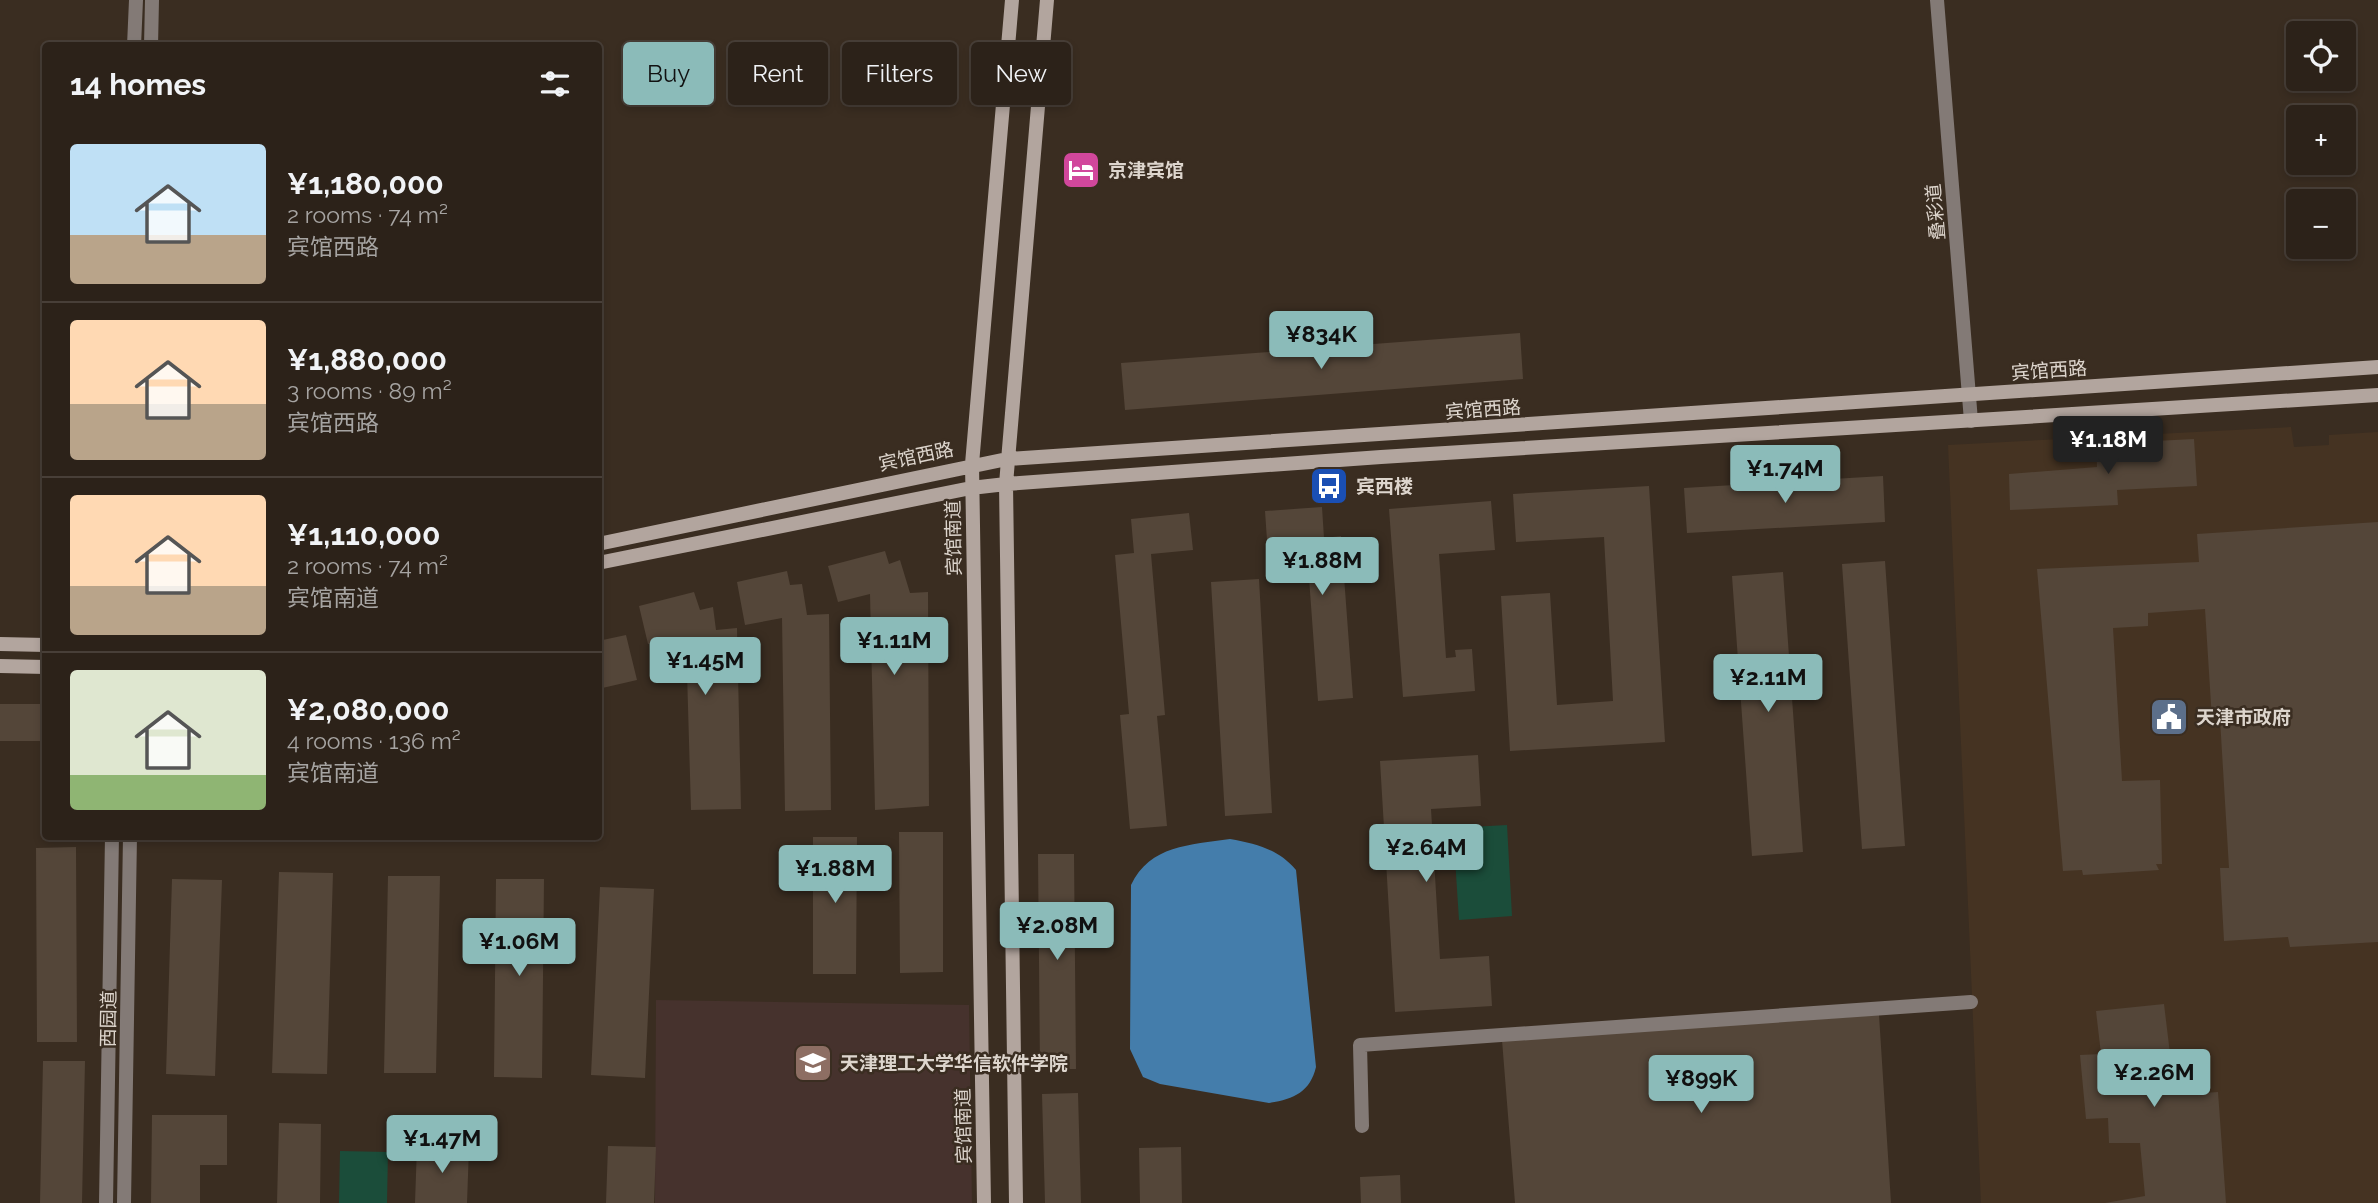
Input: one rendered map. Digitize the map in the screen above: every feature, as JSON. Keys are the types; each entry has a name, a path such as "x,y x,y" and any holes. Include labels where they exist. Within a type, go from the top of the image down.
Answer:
{"main road":[{"name":"宾馆南道","path":"984,1203 971,488 1012,0"},
{"path":"1016,1203 1006,484 1047,0"},
{"name":"宾馆西路","path":"602,543 972,464 1007,459 2378,367"},
{"path":"602,562 971,488 1006,484 1381,457 2378,395"},
{"path":"0,644 42,645"},
{"path":"0,666 42,667"}],"street":[{"path":"134,42 136,0"},
{"path":"151,42 152,0"},
{"name":"叠彩道","path":"1937,0 1971,421"},
{"name":"西园道","path":"106,1203 112,840"},
{"name":"西园道","path":"124,1203 130,840"},
{"path":"1362,1126 1360,1045 1971,1002"}],"shaded area":[{"name":"天津市政府","path":"2291,427 2294,447 2329,445 2329,435 2378,432 2378,1203 1981,1203 1948,445"},
{"name":"天津理工大学华信软件学院","path":"656,1000 969,1005 972,1203 655,1203"}],"green space":[{"path":"1507,825 1512,916 1459,920 1453,828"},
{"path":"340,1151 388,1152 387,1203 339,1203"}],"water":[{"path":"1230,839 1266,848 1282,857 1296,870 1316,1067 1310,1083 1300,1093 1269,1103 1160,1084 1143,1077 1130,1049 1131,885 1139,872 1160,854 1186,846"}],"building":[{"path":"1520,333 1523,379 1125,410 1121,363"},
{"path":"2194,439 2197,486 2117,490 2118,505 2010,510 2009,474 2097,467 2096,444"},
{"path":"1883,476 1885,522 1687,533 1684,488"},
{"path":"1649,486 1665,742 1510,751 1501,596 1550,593 1557,705 1613,701 1604,537 1516,542 1513,494"},
{"path":"1491,501 1495,550 1439,554 1446,658 1456,657 1455,650 1472,649 1475,691 1403,697 1389,509"},
{"path":"1322,507 1324,538 1341,536 1353,698 1318,701 1306,537 1267,540 1265,511"},
{"path":"1189,513 1193,550 1151,554 1165,715 1157,716 1167,826 1130,829 1120,715 1129,714 1115,555 1134,553 1131,519"},
{"path":"2378,522 2378,942 2290,947 2288,937 2224,941 2220,868 2229,868 2220,719 2212,720 2205,609 2148,613 2148,626 2113,628 2122,781 2160,780 2162,864 2156,864 2159,870 2083,875 2082,870 2063,871 2037,569 2199,562 2197,534"},
{"path":"885,551 889,564 900,560 910,593 928,592 929,806 875,810 870,594 838,602 828,566"},
{"path":"1885,561 1905,846 1862,849 1842,564"},
{"path":"787,571 790,585 802,584 807,615 829,614 831,810 785,811 782,618 745,625 737,582"},
{"path":"1783,572 1803,852 1752,856 1732,576"},
{"path":"1259,579 1272,813 1225,816 1211,582"},
{"path":"694,592 700,610 713,607 716,630 737,628 741,809 691,810 686,638 648,644 639,606"},
{"path":"626,635 637,680 602,688 602,640"},
{"path":"0,704 42,704 42,741 0,741"},
{"path":"1478,755 1481,806 1431,809 1440,959 1489,956 1492,1006 1395,1012 1380,761"},
{"path":"899,832 943,832 943,972 900,973"},
{"path":"813,837 857,837 856,974 813,974"},
{"path":"76,847 77,1042 37,1042 36,848"},
{"path":"1038,854 1074,854 1076,1069 1040,1069"},
{"path":"279,872 333,873 327,1074 272,1073"},
{"path":"388,876 440,876 436,1073 384,1073"},
{"path":"172,879 222,880 215,1076 166,1074"},
{"path":"496,879 544,879 542,1078 494,1077"},
{"path":"600,887 654,889 645,1078 591,1075"},
{"path":"2164,1004 2175,1095 2218,1092 2226,1203 2105,1203 2145,1196 2140,1143 2109,1143 2108,1118 2086,1119 2080,1055 2101,1054 2096,1011"},
{"path":"1879,1015 1891,1203 1515,1203 1502,1040"},
{"path":"43,1061 85,1061 82,1203 40,1203"},
{"path":"1078,1093 1081,1203 1045,1203 1042,1094"},
{"path":"152,1115 227,1115 227,1165 200,1165 200,1203 151,1203"},
{"path":"279,1123 321,1124 320,1203 277,1203"},
{"path":"417,1146 469,1148 467,1203 415,1203"},
{"path":"608,1146 656,1147 654,1203 606,1203"},
{"path":"1181,1147 1182,1203 1140,1203 1139,1148"},
{"path":"1400,1175 1401,1203 1361,1203 1360,1177"}],"place":[{"name":"京津宾馆","path":"1081,170"},
{"name":"宾西楼","path":"1329,486"},
{"name":"天津市政府","path":"2169,717"},
{"name":"天津理工大学华信软件学院","path":"813,1063"}]}
